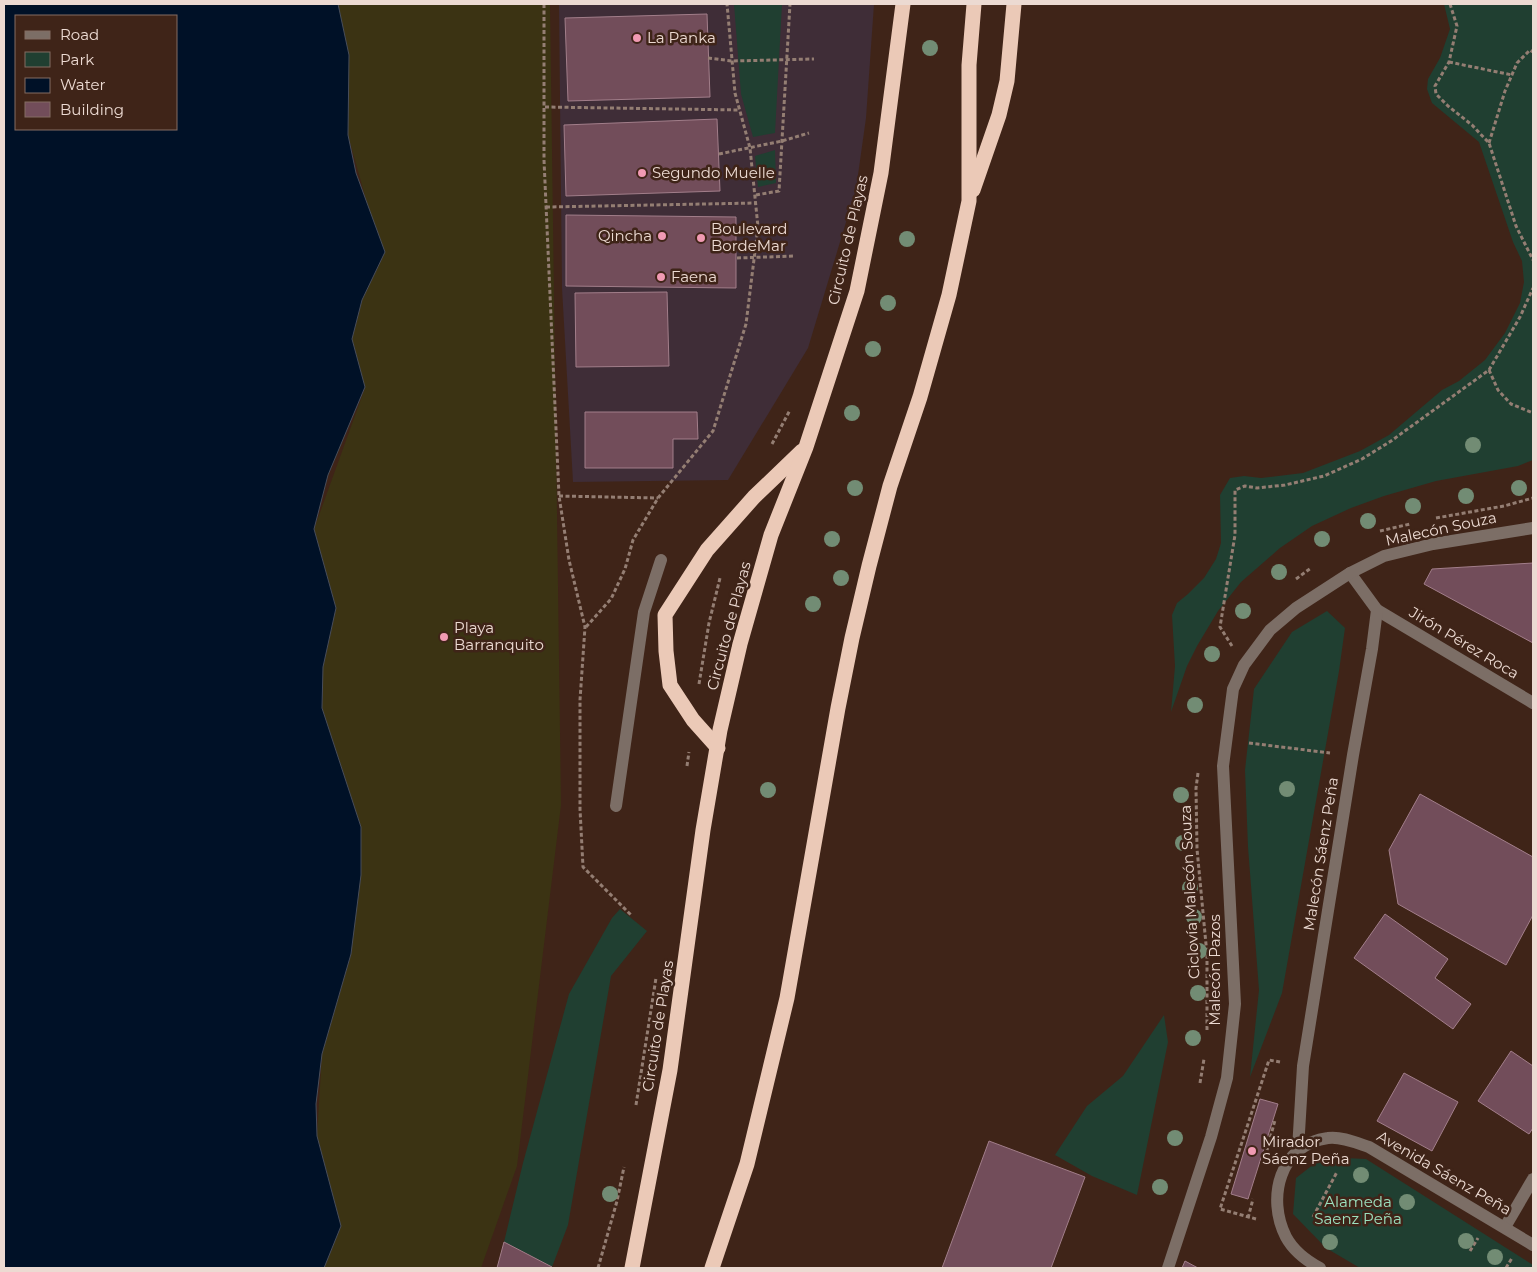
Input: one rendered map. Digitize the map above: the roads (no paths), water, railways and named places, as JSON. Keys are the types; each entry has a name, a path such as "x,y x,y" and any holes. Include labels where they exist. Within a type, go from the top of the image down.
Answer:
{"highway":[{"name":"Circuito de Playas","path":"632,1268 670,1070 703,830 720,730 740,644 771,534 806,447 857,291 881,173 902,4"},
{"path":"969,201 969,65 974,4"},
{"path":"712,1268 747,1164 787,998 840,699 869,566 890,486 920,397 949,295 969,201 999,115 1007,81 1014,4"},
{"path":"718,748 693,720 670,685 666,651 665,615 707,550 754,497 806,447"}],"street":[{"name":"Malecón Souza","path":"1244,665 1270,630 1296,608 1350,573 1384,556 1433,544 1533,528"},
{"path":"616,806 644,612 660,560"},
{"path":"1350,573 1377,610"},
{"name":"Jirón Pérez Roca","path":"1377,610 1533,703"},
{"name":"Malecón Sáenz Peña","path":"1298,1149 1303,1066 1377,610"},
{"path":"644,612 665,615"},
{"name":"Malecón Pazos","path":"1168,1268 1211,1137 1227,1078 1235,1004 1223,766 1233,689 1244,665"},
{"name":"Avenida Sáenz Peña","path":"1298,1149 1313,1141 1330,1137 1369,1147 1533,1245"},
{"path":"1298,1149 1286,1166 1279,1181 1277,1196 1279,1218 1287,1239 1299,1253 1320,1268"},
{"path":"1505,1227 1533,1179"}],"water":[{"path":"4,4 338,4 349,55 348,135 356,173 385,252 362,300 352,339 365,387 328,475 314,529 336,608 323,667 322,708 361,827 361,875 351,954 322,1054 316,1104 317,1136 341,1226 324,1268 4,1268"}],"place":[{"name":"La Panka","path":"637,38"},
{"name":"Segundo Muelle","path":"642,173"},
{"name":"Qincha","path":"662,236"},
{"name":"Boulevard BordeMar","path":"701,238"},
{"name":"Faena","path":"661,277"},
{"name":"Playa Barranquito","path":"444,637"},
{"name":"Mirador Sáenz Peña","path":"1252,1151"}],"park label":[{"name":"Alameda Saenz Peña","path":"1358,1210"}]}
